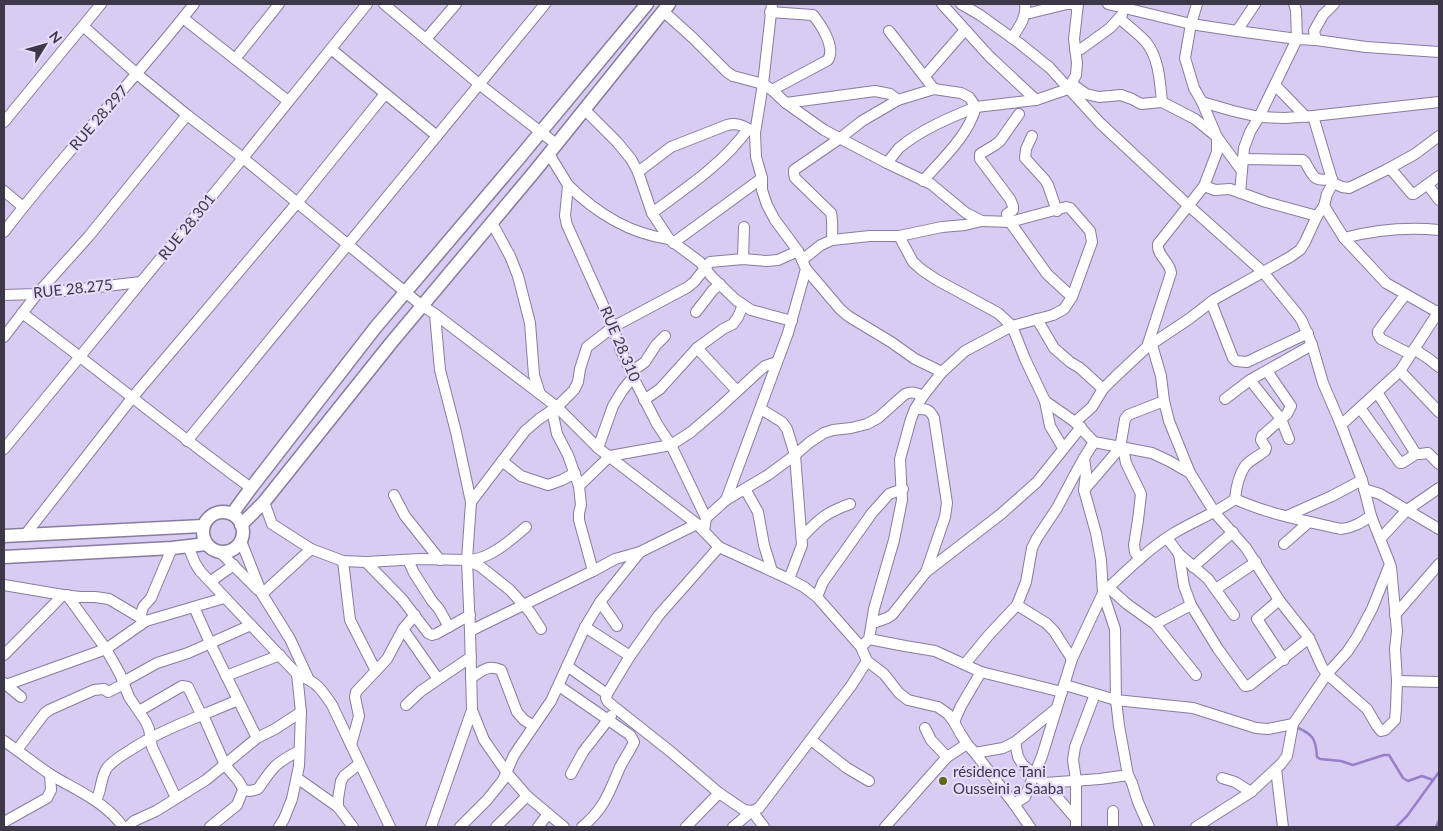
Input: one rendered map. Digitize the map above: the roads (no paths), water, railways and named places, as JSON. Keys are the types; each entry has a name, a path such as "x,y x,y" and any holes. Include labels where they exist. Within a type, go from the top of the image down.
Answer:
{"main road":[{"path":"232,514 375,328 647,4"},
{"path":"241,525 264,502 421,305 492,223 666,7"},
{"path":"223,512 232,514 241,525 243,533 241,541 236,548 229,552 221,553 215,551 206,544 202,534 203,526 208,519 215,514 223,512"},
{"path":"4,536 203,526"},
{"path":"4,557 172,548 206,544"}],"street":[{"name":"RUE 28.297","path":"4,232 23,206 137,74 194,4"},
{"path":"235,60 279,4"},
{"name":"RUE 28.301","path":"4,449 331,50 366,4"},
{"path":"384,4 479,84 541,132 552,149 568,185 592,207 642,233 671,241"},
{"path":"426,39 456,4"},
{"path":"188,441 545,4"},
{"path":"942,4 989,56 1036,100"},
{"path":"961,4 1012,38 1050,68 1070,87 1100,123 1189,206 1263,272 1298,315 1308,333 1323,383 1341,425 1363,485 1371,516 1390,564 1397,631 1395,649 1397,681 1395,720 1385,730 1381,731 1368,709 1322,667 1309,638 1279,600 1256,562 1233,532 1214,512 1190,473 1169,421 1161,376 1149,346 1171,273 1169,264 1158,250 1158,244 1189,206 1204,186 1217,152 1217,137"},
{"path":"886,163 916,135 976,107 1036,100 1070,87 1076,75 1077,63 1074,39 1077,6 1075,4 1030,13 1025,9 1023,21 1012,38"},
{"path":"1108,4 1129,6 1191,24 1237,31 1366,47 1439,52"},
{"path":"1197,4 1191,24 1185,58 1194,88 1217,137 1242,171"},
{"path":"1237,31 1255,4"},
{"path":"1240,193 1244,148 1250,132 1297,39 1294,4"},
{"path":"1316,40 1314,30 1323,15 1334,4"},
{"path":"4,122 99,5"},
{"path":"1076,50 1081,49 1110,28 1129,6"},
{"path":"666,7 693,38 727,72 733,76 767,87 824,130 938,189 966,213 982,221"},
{"path":"767,87 828,60 831,55 830,48 825,35 813,15 771,8 767,87 752,131 762,178 762,190 767,205 802,260 840,309 914,359 942,372"},
{"path":"183,18 288,101"},
{"path":"1118,18 1142,38 1154,54 1159,74 1162,102"},
{"path":"83,26 137,74 243,158 421,305 540,394 598,448 702,524 719,547 789,579 817,597 861,647 867,661 884,674 899,693 908,700 938,707 948,714 967,744 1030,827"},
{"path":"925,76 965,30"},
{"path":"890,31 934,89"},
{"path":"331,50 437,136"},
{"path":"873,624 892,614 926,572 1008,508 1037,482 1104,389 1149,346 1212,302 1300,250 1324,206 1332,181 1310,116 1274,84"},
{"path":"1070,87 1099,97 1122,95 1141,104 1162,102 1195,119 1217,137"},
{"path":"832,240 831,213 795,178 794,170 840,139 862,121 898,100 934,89 961,93 969,97 976,107 974,117 963,134 923,181"},
{"path":"786,103 875,92 890,94 898,100"},
{"path":"25,535 132,398 297,203 385,94"},
{"path":"1202,102 1259,117 1310,116 1439,102"},
{"path":"584,109 631,159 638,172 652,213 671,241 700,262 712,277 743,305 760,313 792,321"},
{"path":"1019,114 1000,141 980,154 983,163 1010,199 1013,206 1013,210 1007,214 1010,222 1047,274 1072,297"},
{"path":"4,337 37,294 89,236 187,115"},
{"path":"638,172 680,142 733,123 752,131"},
{"path":"652,213 718,163 752,131"},
{"path":"1032,136 1026,149 1025,158 1045,180 1057,211"},
{"path":"1243,159 1303,160 1315,179 1319,181 1332,181 1342,187 1349,188 1390,168 1439,136"},
{"path":"1390,168 1412,194 1416,194 1439,176"},
{"path":"671,241 762,178"},
{"path":"1428,184 1439,200"},
{"name":"RUE 28.310","path":"568,185 565,216 567,225 613,327 632,375 657,424 671,445 702,524"},
{"path":"1204,186 1215,190 1230,189 1266,202 1317,216"},
{"path":"4,191 23,206"},
{"path":"1324,206 1344,238 1386,284 1439,312 1400,371 1341,425"},
{"path":"471,502 525,431 538,419 554,409 574,390 578,382 580,368 587,347 613,327 688,287 710,262 743,259 766,261 802,260 821,245 832,240 870,236 899,236 982,221 1010,222 1070,208 1090,231 1092,242 1068,305 1060,312 1012,326 965,350 942,372 915,409 900,459 902,500 894,540 874,609 869,639 861,647"},
{"path":"492,223 510,256 518,276 530,324 534,375 540,394"},
{"path":"743,259 744,228"},
{"path":"1344,238 1361,233 1407,228 1439,230"},
{"path":"899,236 913,262 922,270 936,280 998,313 1012,326 1045,401 1050,426 1063,448"},
{"path":"726,500 792,321 802,260"},
{"name":"RUE 28.275","path":"4,295 37,294 141,282"},
{"path":"696,312 720,284"},
{"path":"1405,295 1378,331 1378,334 1381,339 1429,359 1439,368"},
{"path":"1212,302 1233,358 1236,361 1247,362 1308,333"},
{"path":"644,400 660,388 697,348 732,324 738,317 743,305"},
{"path":"22,313 251,488"},
{"path":"431,827 472,710 467,560 471,502 440,370 435,314"},
{"path":"1037,319 1054,348 1104,389"},
{"path":"598,448 613,406 632,375 645,362 656,345 665,336"},
{"path":"1225,399 1250,380 1312,345"},
{"path":"697,348 737,391"},
{"path":"579,486 610,456 671,445 691,432 764,366 777,362"},
{"path":"1235,499 1243,469 1265,451 1266,448 1261,440 1262,436 1287,414 1291,406 1267,371"},
{"path":"1400,371 1439,412"},
{"path":"1250,380 1281,419 1289,439"},
{"path":"470,631 622,556 640,552 702,524 726,500 768,475 824,433 867,424 878,418 905,394 914,392 923,396"},
{"path":"1377,392 1416,454"},
{"path":"1140,559 1135,552 1134,545 1141,494 1121,448 1125,419 1128,415 1164,400"},
{"path":"1045,401 1078,424 1094,442 1152,453 1190,473"},
{"path":"1360,408 1400,463 1416,454 1428,452 1439,464"},
{"path":"554,409 558,434 579,486 581,505 579,520 593,571"},
{"path":"761,409 782,422 787,430 795,455 803,536 802,545 789,579"},
{"path":"915,409 925,409 931,412 934,418 947,503 945,517 926,572"},
{"path":"965,664 1017,605 1026,582 1032,548 1094,442"},
{"path":"1084,490 1121,448"},
{"path":"1084,458 1086,473 1084,490 1096,534 1115,629 1116,700 1119,726 1128,775 1149,827"},
{"path":"502,461 520,476 548,485 562,480 574,472"},
{"path":"1287,516 1332,496 1363,485 1439,529"},
{"path":"1381,538 1407,510 1439,488"},
{"path":"746,489 758,512 764,545 772,571"},
{"path":"817,597 823,582 872,514 889,494 902,489"},
{"path":"394,495 405,516 440,560"},
{"path":"1014,804 1025,797 1035,774 1072,659 1106,591 1140,559 1167,538 1235,499"},
{"path":"1235,499 1287,516 1341,529 1356,525 1371,516"},
{"path":"264,502 272,524 311,549 343,561 478,560 509,542 526,527"},
{"path":"803,536 823,516 835,509 850,504"},
{"path":"1284,544 1309,522"},
{"path":"1193,567 1233,532"},
{"path":"1167,538 1179,554 1208,579 1234,615"},
{"path":"241,541 262,594 290,639 309,680"},
{"path":"188,546 200,571 224,598 297,674 314,682 332,705 390,827"},
{"path":"719,547 659,615 630,656 606,698 617,710 671,752 719,793 744,810 752,811 764,827"},
{"path":"143,620 143,607 151,598 172,548"},
{"path":"262,594 311,549"},
{"path":"460,827 498,787 507,773 514,755 551,701 585,627 600,602 640,552"},
{"path":"221,553 262,594"},
{"path":"1179,554 1184,586 1190,604 1218,649 1245,686 1250,685 1284,660 1309,638"},
{"path":"408,560 414,573 449,627"},
{"path":"467,560 481,567 510,590 524,604 541,629"},
{"path":"343,561 350,620 376,671"},
{"path":"366,562 402,599 428,633 432,635 470,615"},
{"path":"1216,589 1256,562"},
{"path":"1196,827 1250,792 1287,756 1293,724 1357,637 1372,609 1390,564"},
{"path":"1395,616 1439,564"},
{"path":"210,581 234,565"},
{"path":"4,584 65,595 109,599 143,620"},
{"path":"1106,591 1156,624 1196,675"},
{"path":"65,595 106,650 129,697 146,722 152,747 176,798"},
{"path":"4,655 65,595"},
{"path":"5,684 106,650 143,620 224,598"},
{"path":"1279,600 1256,619 1284,660"},
{"path":"600,602 618,626"},
{"path":"1156,624 1190,604"},
{"path":"1017,605 1046,623 1054,631 1072,659"},
{"path":"194,607 257,738"},
{"path":"351,745 359,716 355,694 387,660 403,629 415,615"},
{"path":"18,750 44,714 49,710 94,690 104,689 108,692 157,663 251,625"},
{"path":"585,627 630,656"},
{"path":"403,629 438,679"},
{"path":"869,639 935,650 981,672 1095,694 1116,700 1193,708 1261,729 1293,724"},
{"path":"226,676 280,655"},
{"path":"406,705 421,691 471,656"},
{"path":"733,827 752,811 759,808 851,686 867,661"},
{"path":"567,666 607,694"},
{"path":"472,678 488,668 501,670 518,712 524,720 534,726"},
{"path":"954,722 981,672"},
{"path":"279,827 292,799 297,778 301,712 297,674"},
{"path":"1397,681 1439,682"},
{"path":"5,684 21,697"},
{"path":"139,711 182,686 188,687 203,715 225,765 237,778 243,790 237,805 210,827"},
{"path":"559,686 630,735 634,742 621,765 603,805 594,817 582,827"},
{"path":"1076,823 1075,747 1095,694"},
{"path":"96,800 100,793 103,774 108,766 123,755 151,737 238,700"},
{"path":"975,753 1003,748 1015,742 1056,709"},
{"path":"472,710 484,740 507,773 527,796 562,827"},
{"path":"571,774 583,752 617,710"},
{"path":"128,827 134,821 156,811 206,780 257,738 301,712"},
{"path":"925,728 931,740 947,758"},
{"path":"811,740 847,768 869,781"},
{"path":"4,741 50,774 96,800 117,819 122,827"},
{"path":"1015,742 1018,757 1045,783 1076,823"},
{"path":"886,827 947,758 967,744"},
{"path":"243,790 258,789 274,766 282,759 299,751"},
{"path":"338,807 341,781 344,776 360,764"},
{"path":"1276,768 1282,827"},
{"path":"4,822 47,798 51,790 50,774"},
{"path":"1045,783 1128,775"},
{"path":"297,778 338,807 353,827"},
{"path":"1222,778 1235,782 1250,792"},
{"path":"686,827 719,793"},
{"path":"496,827 527,796"},
{"path":"1113,811 1113,827"},
{"path":"538,827 548,814"}],"waterway":[{"path":"1296,727 1310,735 1316,746 1317,757 1320,759 1341,761 1353,765 1389,755 1403,778 1408,781 1422,776 1433,780"},
{"path":"1396,827 1407,816 1439,772"},
{"path":"1436,827 1439,820"}],"place":[{"name":"résidence Tani Ousseini a Saaba","path":"943,781"}]}
